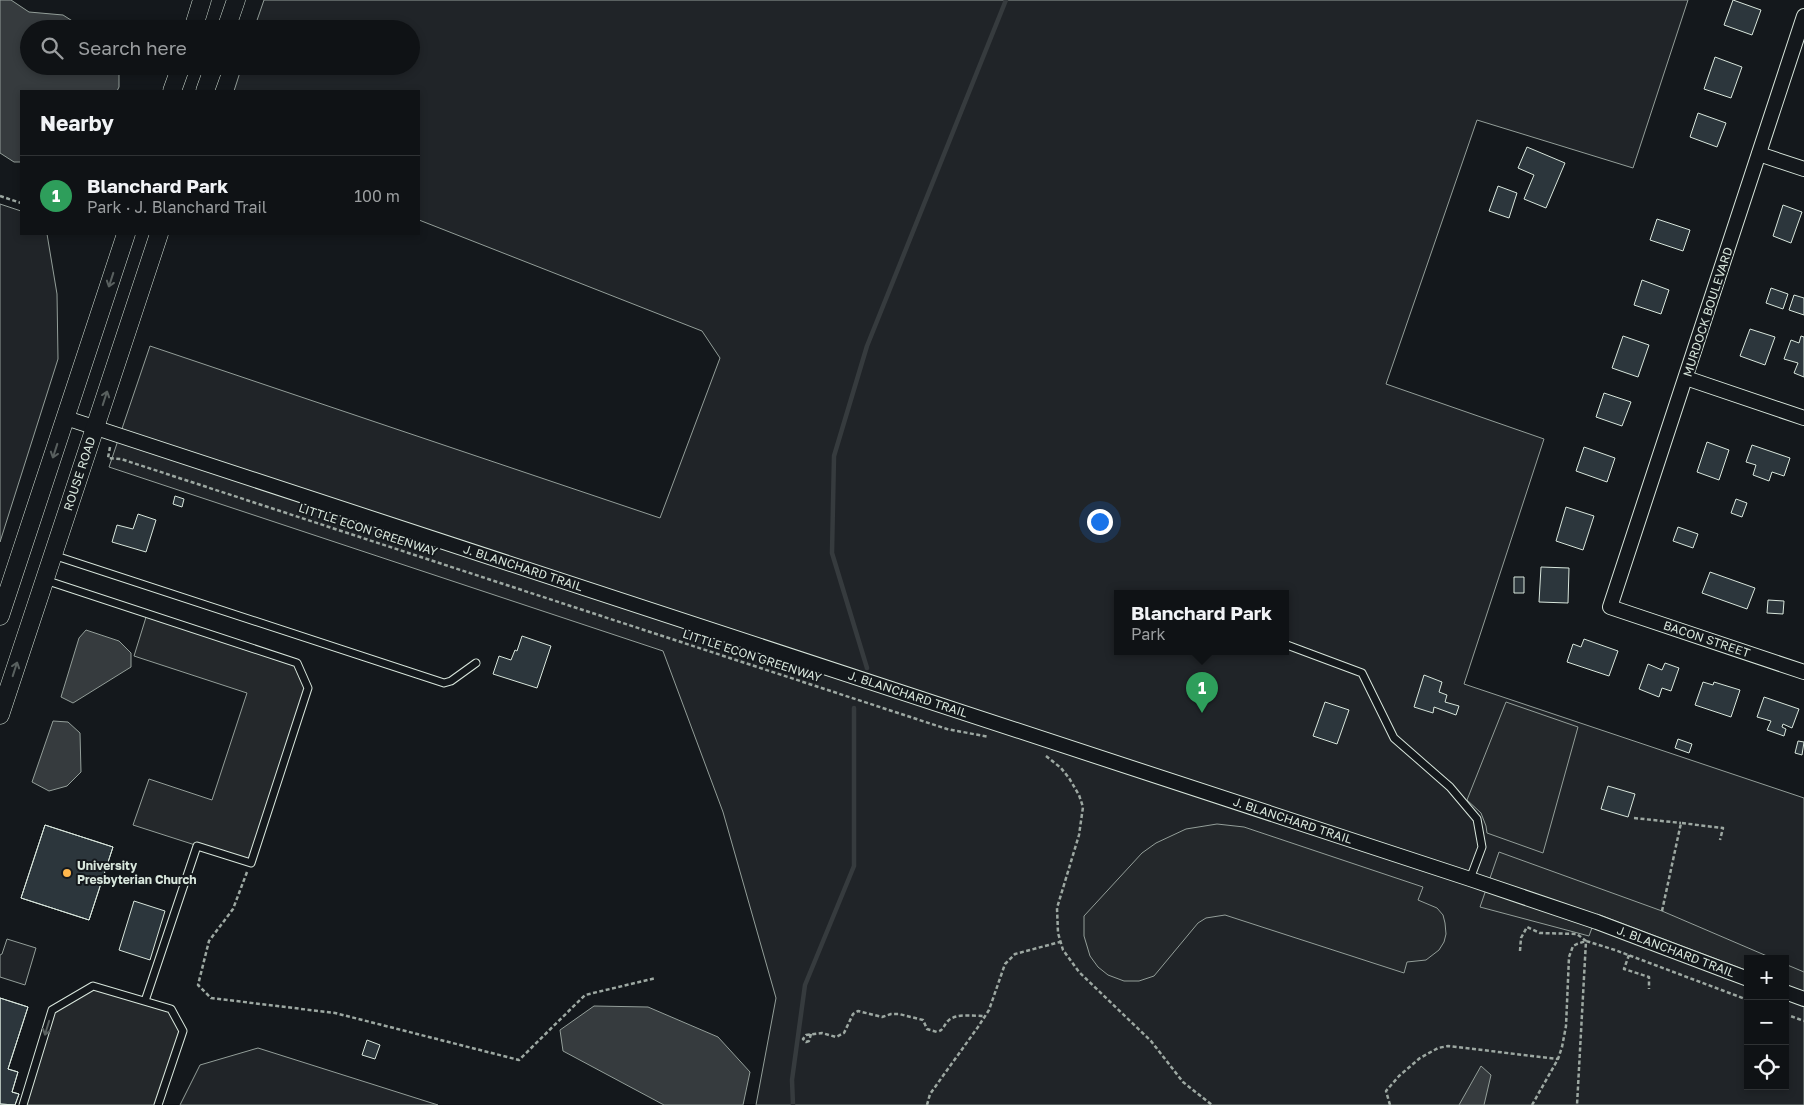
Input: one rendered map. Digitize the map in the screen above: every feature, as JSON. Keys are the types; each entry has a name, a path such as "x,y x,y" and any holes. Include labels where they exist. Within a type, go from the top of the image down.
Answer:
{"street":[{"path":"196,20 202,0"},
{"path":"229,20 236,0"},
{"name":"MURDOCK BOULEVARD","path":"1610,607 1804,16"},
{"path":"172,90 178,75"},
{"path":"206,90 211,75"},
{"path":"1759,154 1804,170"},
{"path":"0,616 126,235"},
{"name":"ROUSE ROAD","path":"0,715 158,235"},
{"path":"1686,378 1804,418"},
{"name":"J. BLANCHARD TRAIL","path":"66,418 1470,879 1596,922 1744,977"},
{"name":"BACON STREET","path":"1610,607 1804,672"},
{"path":"1789,993 1804,999"}],"lane":[{"path":"52,555 444,683 451,681 476,663"},
{"path":"44,580 296,663 308,688 251,863 197,846 145,1001"},
{"path":"1289,646 1362,673 1394,738 1450,787 1478,819 1482,847 1470,879"},
{"path":"23,1105 52,1010 93,986 171,1009 183,1031 158,1105"}],"path":[{"path":"0,196 20,203"},
{"name":"LITTLE ECON GREENWAY","path":"108,454 108,458 121,459 947,729 989,738"},
{"path":"1044,754 1069,778 1083,807 1079,835 1057,908 1056,925 1060,942 1067,956 1079,972 1151,1040 1183,1082 1212,1105"},
{"path":"1634,818 1723,828 1720,840"},
{"path":"1662,911 1672,872 1681,823"},
{"path":"251,863 233,909 208,941 198,985 211,998 335,1013 519,1060 585,995 656,978"},
{"path":"1520,951 1520,942 1527,927 1540,933 1577,934 1586,941 1629,955 1744,998"},
{"path":"1532,1105 1558,1059 1566,1026 1571,952 1577,944 1586,941"},
{"path":"1577,1105 1586,941"},
{"path":"927,1105 930,1094 978,1027 994,997 1005,964 1015,954 1060,942"},
{"path":"1629,955 1624,970 1649,977 1649,989"},
{"path":"811,1034 822,1033 832,1037 844,1033 853,1014 858,1011 882,1017 891,1014 909,1016 922,1020 927,1029 937,1032 944,1029 948,1021 954,1018 984,1016"},
{"path":"1789,1015 1804,1021"},
{"path":"1390,1105 1386,1091 1410,1065 1438,1048 1458,1046 1558,1059"}],"shaded area":[{"path":"0,0 11,0 29,12 63,15 71,20 20,20 20,75 119,75 119,87 118,90 20,90 20,162 14,162 0,153"},
{"path":"264,0 1688,0 1633,168 1477,120 1386,384 1544,439 1464,684 1804,798 1804,1105 756,1105 776,998 723,812 663,651 109,467 150,346 660,518 720,358 702,331 420,220 420,90 234,90 239,75 420,75 420,20 257,20"},
{"path":"0,204 20,211 20,235 47,235 57,294 58,359 0,542"},
{"path":"147,614 297,663 308,688 251,863 133,825 149,779 212,800 247,693 134,656"},
{"path":"86,630 119,641 131,653 131,667 73,703 61,697 79,638"},
{"path":"1506,702 1578,727 1543,853 1487,833 1481,813 1467,800"},
{"path":"53,721 68,722 80,733 81,772 67,786 49,791 32,782"},
{"path":"1217,824 1244,827 1423,887 1418,900 1437,908 1443,915 1446,934 1444,942 1439,950 1426,960 1407,962 1404,973 1225,915 1206,918 1198,923 1154,976 1139,981 1124,981 1108,975 1098,967 1090,956 1084,936 1084,916 1142,853 1156,843 1186,829"},
{"path":"1499,852 1662,911 1765,955 1744,955 1744,969 1597,914 1589,936 1480,907"},
{"path":"7,939 36,948 25,985 0,977 0,955"},
{"path":"1789,966 1804,972 1804,992 1789,986"},
{"path":"93,986 171,1009 183,1031 158,1105 23,1105 52,1010"},
{"path":"594,1006 648,1007 718,1037 750,1072 743,1105 664,1105 563,1051 560,1030"},
{"path":"258,1048 438,1105 180,1105 200,1065"},
{"path":"1481,1066 1491,1075 1484,1105 1459,1105"}],"building":[{"path":"1733,0 1761,10 1752,35 1724,25"},
{"path":"1715,57 1742,67 1731,98 1704,89"},
{"path":"1698,113 1726,123 1717,147 1690,137"},
{"path":"1527,147 1565,163 1546,208 1524,199 1534,175 1518,168"},
{"path":"1498,186 1517,193 1509,218 1489,211"},
{"path":"1783,205 1802,212 1791,243 1773,236"},
{"path":"1657,219 1690,230 1683,251 1650,240"},
{"path":"1642,280 1669,290 1661,314 1634,305"},
{"path":"1771,288 1788,294 1783,309 1766,303"},
{"path":"1794,295 1804,298 1804,315 1789,310"},
{"path":"1750,329 1775,337 1765,365 1740,356"},
{"path":"1623,336 1649,345 1638,377 1612,368"},
{"path":"1801,336 1804,337 1804,377 1794,373 1798,363 1784,359 1791,340 1799,343"},
{"path":"1604,393 1631,402 1622,426 1596,417"},
{"path":"1707,442 1729,450 1719,480 1697,472"},
{"path":"1752,445 1790,458 1784,476 1772,472 1769,481 1753,475 1756,465 1746,462"},
{"path":"1584,447 1615,458 1607,482 1576,471"},
{"path":"175,496 184,499 182,507 173,504"},
{"path":"1736,499 1747,503 1742,517 1731,513"},
{"path":"1566,507 1594,516 1583,550 1556,541"},
{"path":"138,514 156,520 146,552 112,542 117,525 133,529"},
{"path":"1678,527 1698,534 1693,548 1673,541"},
{"path":"1541,567 1569,568 1568,603 1539,602"},
{"path":"1710,572 1755,588 1747,609 1702,593"},
{"path":"1514,577 1524,577 1524,593 1514,593"},
{"path":"1768,600 1784,601 1783,614 1767,613"},
{"path":"522,636 551,646 537,688 493,674 499,656 511,660 515,650 517,651"},
{"path":"1584,639 1618,651 1609,676 1567,662 1573,644 1581,647"},
{"path":"1665,663 1679,668 1671,691 1662,688 1659,697 1639,689 1648,664 1662,670"},
{"path":"1424,675 1442,682 1439,692 1447,695 1445,702 1459,706 1456,715 1434,707 1433,713 1414,707"},
{"path":"1703,682 1713,685 1714,682 1740,690 1731,717 1695,705"},
{"path":"1764,697 1799,709 1792,728 1783,724 1782,727 1786,729 1784,736 1767,730 1771,721 1757,717"},
{"path":"1325,702 1349,710 1337,744 1313,736"},
{"path":"1678,739 1692,744 1689,753 1675,748"},
{"path":"1798,741 1804,742 1802,755 1795,753"},
{"path":"1608,786 1635,794 1628,817 1601,809"},
{"name":"University Presbyterian Church","path":"45,825 113,847 89,920 21,898"},
{"name":"University Presbyterian Church","path":"45,825 113,847 89,920 21,898"},
{"path":"134,901 165,911 150,960 119,950"},
{"path":"0,998 28,1007 8,1069 18,1072 12,1092 19,1094 15,1105 0,1104"},
{"path":"0,998 28,1007 8,1069 18,1072 12,1092 19,1094 15,1105 0,1104"},
{"path":"367,1040 380,1045 375,1059 362,1055"}],"waterway":[{"path":"867,668 832,553 834,456 867,346 1006,0"},
{"path":"793,1105 792,1080 805,985 854,866 854,708"}],"place":[{"name":"Blanchard Park","path":"1202,713"},
{"name":"University Presbyterian Church","path":"67,873"}]}
